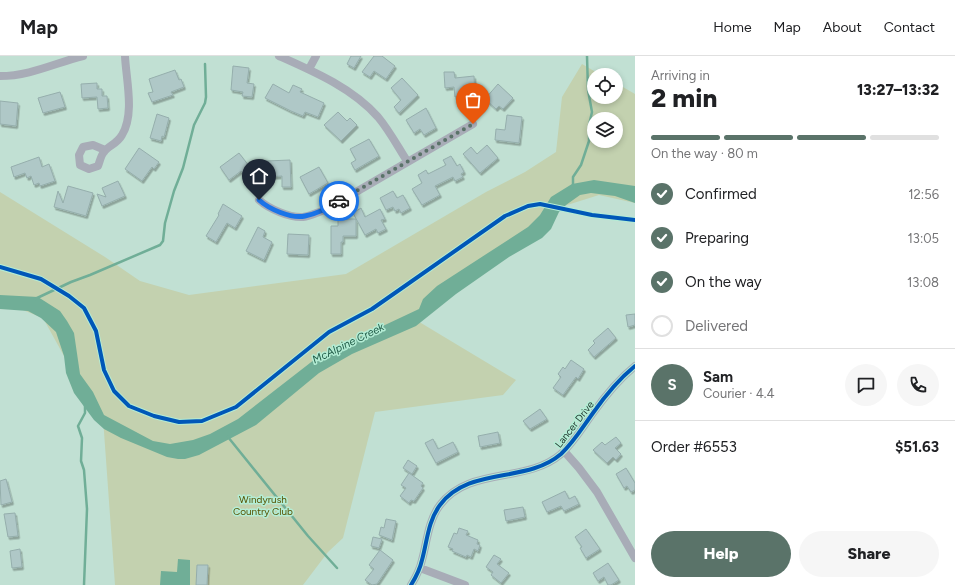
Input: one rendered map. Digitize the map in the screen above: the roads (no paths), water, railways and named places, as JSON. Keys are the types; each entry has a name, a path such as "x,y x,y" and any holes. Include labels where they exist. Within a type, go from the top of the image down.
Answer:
{"street":[{"path":"0,76 25,74 83,56"},
{"path":"104,150 115,144 122,135 128,119 129,106 125,56"},
{"path":"279,56 309,69 351,92 379,118 407,161"},
{"path":"309,69 316,56"},
{"path":"259,200 264,205 278,212 303,217 325,210 473,124"},
{"name":"Lancer Drive","path":"411,585 420,568 430,525 434,515 440,505 453,492 462,486 478,481 535,469 554,459 564,451 578,435 609,392 635,366"},
{"path":"564,451 597,492 635,558"},
{"path":"420,568 465,585"}],"water":[{"name":"McAlpine Creek","path":"594,180 635,186 635,203 615,196 591,193 580,195 559,212 551,229 542,238 509,257 456,294 416,326 352,354 319,373 256,425 199,455 185,459 167,457 121,438 104,429 94,420 74,393 66,373 64,356 56,332 41,318 28,311 0,309 0,295 38,297 60,311 74,333 80,374 93,392 104,415 153,441 170,444 193,440 210,434 238,419 319,356 419,309 423,299 437,286 528,227 540,215 551,197 572,184"},
{"path":"178,559 190,560 190,585 160,585 161,571 177,572"}],"waterway":[{"path":"573,187 573,177 581,165 589,141 589,125 592,112 588,90 587,56"},
{"path":"35,299 71,282 160,245 163,241 165,223 174,191 183,168 194,125 205,103 205,64"},
{"path":"84,585 87,509 84,470 81,461 82,438 78,426 85,413 85,405"},
{"path":"228,437 308,536 337,568"}],"park label":[{"name":"Windyrush Country Club","path":"263,504"}]}
